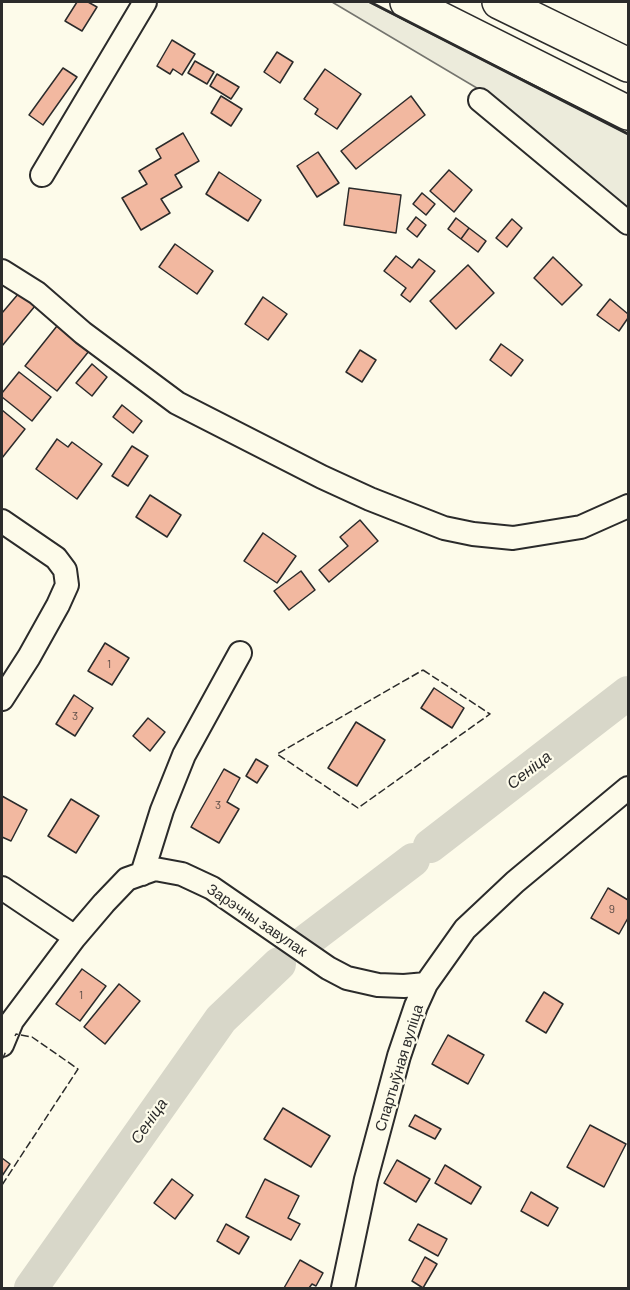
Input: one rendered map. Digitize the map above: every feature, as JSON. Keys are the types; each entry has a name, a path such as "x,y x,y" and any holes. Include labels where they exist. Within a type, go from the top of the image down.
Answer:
{"highway":[{"path":"407,2 628,113"},
{"path":"499,2 628,65"}],"street":[{"path":"42,175 145,2"},
{"path":"480,100 628,223"},
{"path":"2,271 36,293 83,333 177,403 370,500 444,528 513,538 581,526 628,506"},
{"path":"2,521 57,558 65,570 67,585 33,649 2,699"},
{"path":"142,874 162,810 183,755 240,653"},
{"name":"Спартыўная вуліца","path":"343,1288 366,1179 399,1056 426,984 465,929 514,882 628,788"},
{"name":"Зарэчны завулак","path":"2,1044 12,1021 75,937 127,879 155,869 182,874 212,888 328,968 347,978 378,985 426,984"},
{"path":"2,888 75,937"}],"shaded area":[{"path":"332,2 369,2 628,134 628,210 492,97"}],"building":[{"path":"77,2 88,2 97,7 82,31 65,21"},
{"path":"172,40 195,54 182,75 173,69 170,74 157,66"},
{"path":"277,52 293,62 280,83 264,72"},
{"path":"195,61 214,72 207,84 188,73"},
{"path":"63,68 77,77 43,125 29,115"},
{"path":"325,69 361,94 337,129 315,114 318,109 304,99"},
{"path":"217,74 239,87 231,99 210,86"},
{"path":"221,96 242,109 231,126 211,113"},
{"path":"411,96 425,115 356,169 341,151"},
{"path":"183,133 199,161 175,175 182,187 161,199 170,213 141,230 122,198 147,184 139,171 161,158 156,149"},
{"path":"318,152 339,183 317,197 297,166"},
{"path":"449,170 472,190 454,212 430,191"},
{"path":"219,172 261,200 248,221 206,194"},
{"path":"349,188 401,195 396,233 344,225"},
{"path":"422,193 435,204 426,215 413,204"},
{"path":"416,217 426,225 417,237 407,229"},
{"path":"456,218 469,228 461,239 448,229"},
{"path":"512,219 522,228 507,247 496,238"},
{"path":"469,228 486,241 478,252 461,239"},
{"path":"175,244 213,271 197,294 159,267"},
{"path":"396,256 412,268 419,259 435,271 410,302 401,295 406,288 384,271"},
{"path":"553,257 582,285 562,305 534,278"},
{"path":"468,265 494,293 456,329 430,301"},
{"path":"19,293 35,306 2,346 2,313"},
{"path":"263,297 287,314 268,340 245,324"},
{"path":"610,299 628,314 628,318 619,331 597,315"},
{"path":"57,326 89,351 57,391 25,366"},
{"path":"501,344 523,360 511,376 490,360"},
{"path":"360,350 376,360 362,382 346,372"},
{"path":"92,364 107,377 92,396 76,383"},
{"path":"19,372 51,397 32,421 2,397 2,393"},
{"path":"122,405 142,421 133,433 113,417"},
{"path":"2,410 25,429 2,458"},
{"path":"57,439 68,447 72,442 102,464 77,499 36,469"},
{"path":"132,446 148,456 128,486 112,476"},
{"path":"150,495 181,515 167,537 136,517"},
{"path":"360,520 378,541 329,582 319,570 348,546 340,537"},
{"path":"263,533 296,556 277,583 244,561"},
{"path":"301,571 315,590 289,610 274,591"},
{"path":"105,643 129,658 112,685 88,671"},
{"path":"434,688 464,708 452,728 421,708"},
{"path":"74,695 93,708 75,736 56,724"},
{"path":"148,718 165,732 150,751 133,736"},
{"path":"356,722 385,740 357,786 328,768"},
{"path":"256,759 268,766 257,783 246,776"},
{"path":"224,769 240,778 227,802 239,809 219,843 191,827"},
{"path":"2,796 27,810 11,841 2,837"},
{"path":"71,799 99,816 76,853 48,836"},
{"path":"608,888 628,900 628,918 619,934 591,918"},
{"path":"82,969 106,986 80,1021 56,1004"},
{"path":"119,984 140,1001 105,1044 84,1027"},
{"path":"544,992 563,1004 546,1033 526,1021"},
{"path":"448,1035 484,1055 468,1084 432,1064"},
{"path":"283,1108 330,1136 311,1167 264,1139"},
{"path":"415,1115 441,1129 435,1139 409,1126"},
{"path":"590,1125 626,1144 604,1187 567,1167"},
{"path":"2,1158 10,1164 2,1176"},
{"path":"397,1160 430,1179 416,1202 384,1183"},
{"path":"445,1165 481,1187 471,1204 435,1183"},
{"path":"172,1179 193,1195 175,1219 154,1203"},
{"path":"265,1179 299,1196 288,1218 300,1224 291,1240 246,1217"},
{"path":"531,1192 558,1208 548,1226 521,1211"},
{"path":"226,1224 249,1237 239,1254 217,1241"},
{"path":"418,1224 447,1239 438,1256 409,1240"},
{"path":"425,1257 437,1264 423,1288 412,1281"},
{"path":"300,1260 323,1273 316,1286 312,1284 309,1288 284,1288"}],"waterway":[{"name":"Сеніца","path":"430,846 628,693"},
{"name":"Сеніца","path":"305,942 413,860"},
{"name":"Сеніца","path":"31,1288 221,1019 279,964"}],"fence":[{"path":"423,670 490,714 358,808 277,754 423,670"},
{"path":"2,1185 78,1069 32,1037 16,1034 15,1036"},
{"path":"2,1060 6,1051"}],"wall":[{"path":"370,2 628,134"}]}
